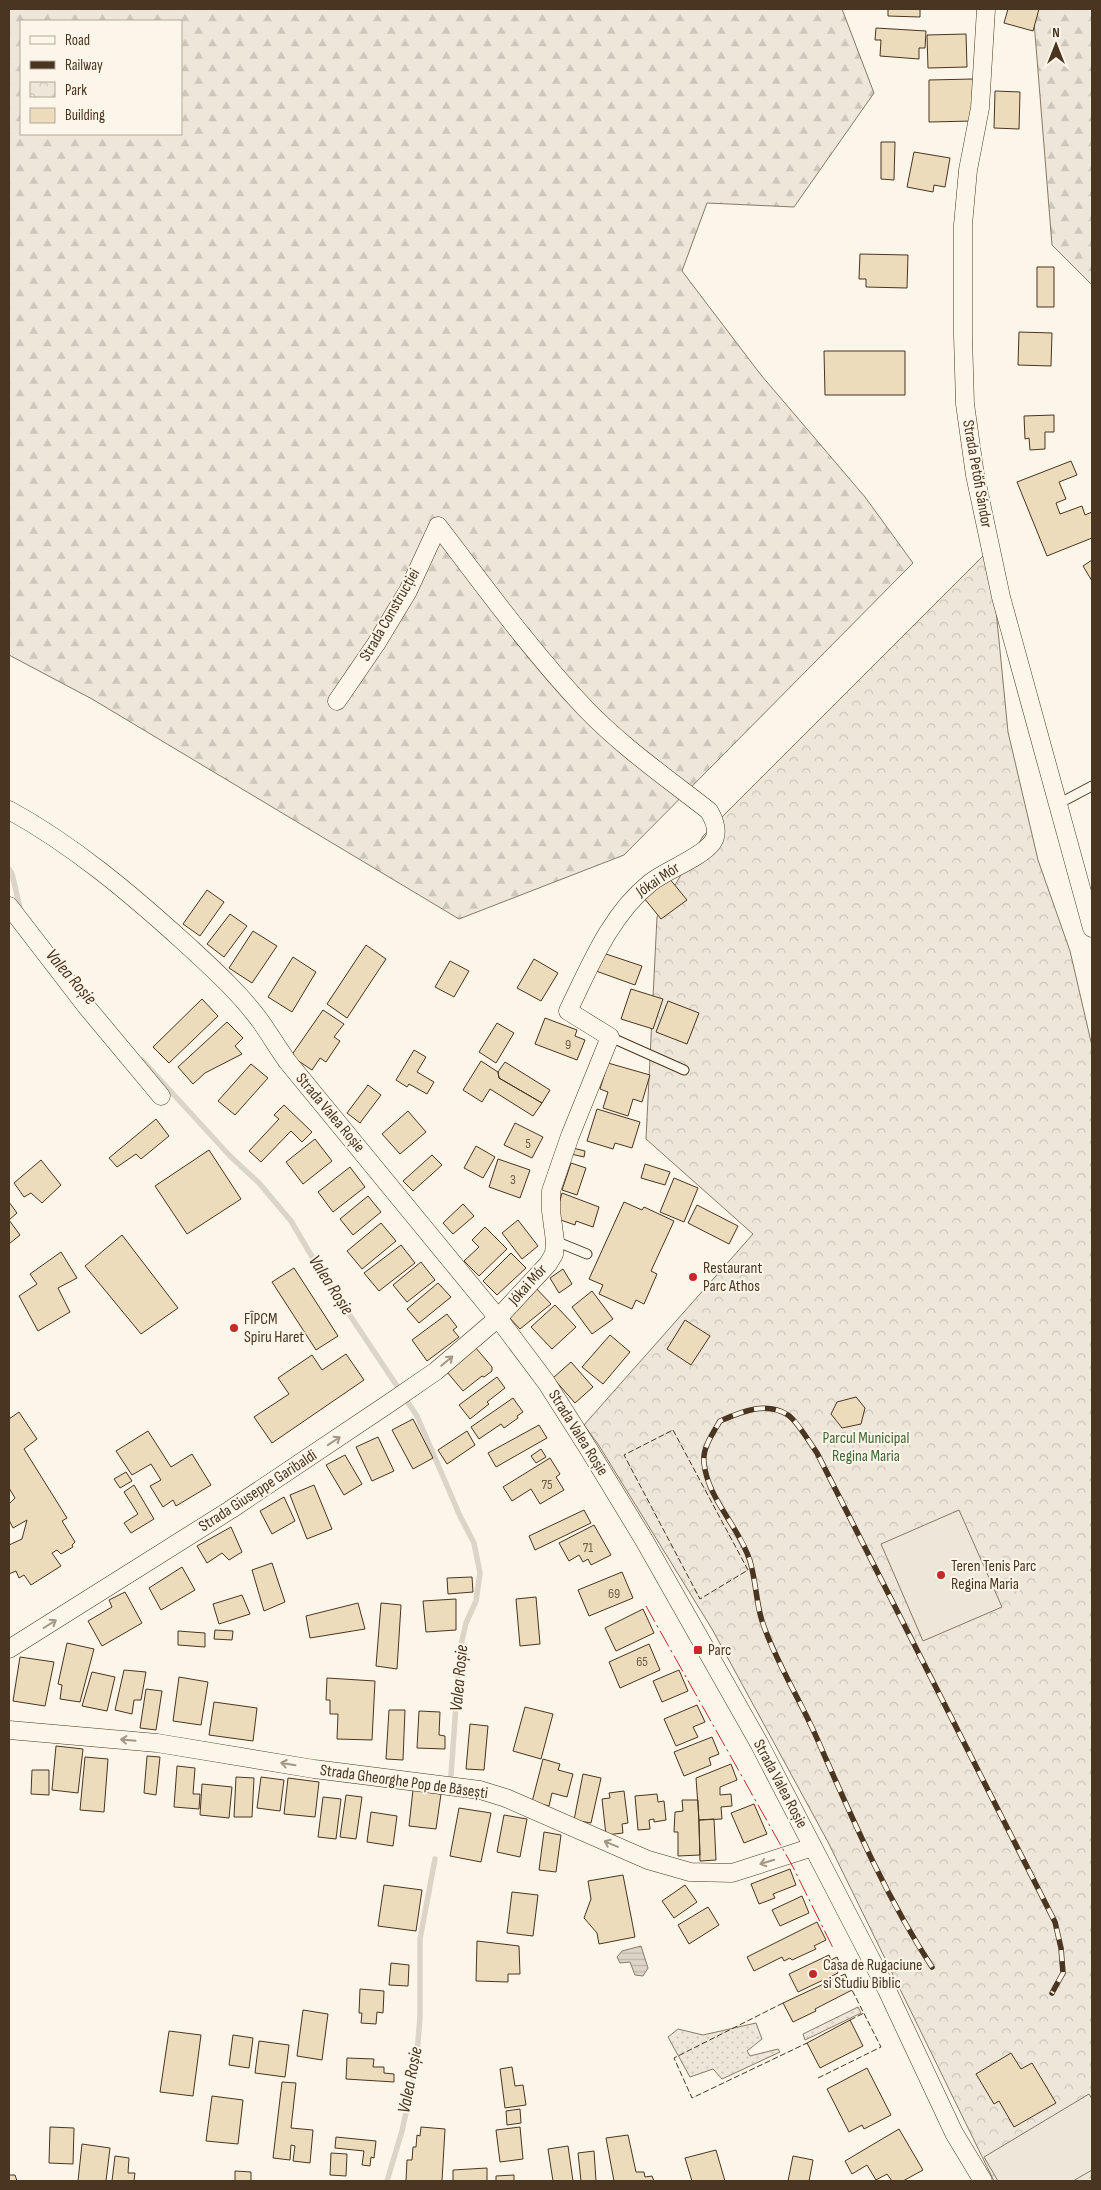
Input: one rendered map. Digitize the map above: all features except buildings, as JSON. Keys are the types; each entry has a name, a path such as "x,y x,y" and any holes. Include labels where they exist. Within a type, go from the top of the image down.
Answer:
{"street":[{"name":"Strada Petőfi Sándor","path":"986,9 980,108 968,170 963,225 965,404 975,475 1001,597 1092,928"},
{"name":"Strada Construcției","path":"337,701 376,644 408,592 438,526"},
{"name":"Jókai Mór","path":"438,526 550,669 584,707 616,737 709,811 713,817 716,837 712,844 652,881 632,898 606,935 568,1011 610,1036 570,1136 551,1191 550,1211 555,1240 554,1254 548,1264 498,1318"},
{"name":"Strada Valea Roșie","path":"9,810 29,821 84,859 145,906 223,978 261,1022 287,1061 498,1318 546,1382 644,1540 759,1742 887,1990 954,2133 983,2181"},
{"path":"9,909 161,1096"},
{"name":"Strada Giuseppe Garibaldi","path":"9,1650 230,1510 391,1402 436,1371 498,1318"},
{"name":"Strada Gheorghe Pop de Băsești","path":"9,1730 157,1742 314,1768 480,1790 506,1798 648,1860 690,1872 732,1873 813,1847"}],"lane":[{"path":"1058,804 1092,786"},
{"path":"610,1036 684,1070"},
{"path":"555,1240 587,1254"}],"green space":[{"path":"9,9 842,9 874,93 794,207 707,203 682,271 761,375 865,497 913,563 624,855 459,919 92,699 9,655"},
{"path":"1033,9 1092,9 1092,285 1052,245"},
{"name":"Parcul Municipal Regina Maria","path":"990,549 1008,732 1038,860 1070,951 1092,1046 1092,2181 994,2181 828,1842 712,1629 598,1444 584,1425 753,1234 646,1139 657,917 703,836"},
{"name":"Teren Tenis Parc Regina Maria","path":"959,1510 1002,1607 923,1641 881,1544"},
{"path":"858,2007 861,2013 805,2040 803,2034"},
{"path":"756,2023 762,2039 747,2051 750,2056 778,2049 780,2052 722,2079 713,2069 690,2077 668,2037 678,2029 703,2035"},
{"path":"1089,2094 1092,2099 1092,2170 1073,2181 998,2181 984,2157"}],"shaded area":[{"path":"641,1946 648,1968 643,1976 635,1975 630,1962 620,1963 617,1957 622,1951"}],"waterway":[{"name":"Valea Roșie","path":"9,869 12,874 21,912"},
{"name":"Valea Roșie","path":"142,1060 230,1156 259,1183 291,1221 321,1272 417,1416 460,1516 474,1543 480,1573 476,1601 466,1623 460,1649 451,1775"},
{"name":"Valea Roșie","path":"387,2181 402,2131 416,2066 420,2017 420,1939 435,1859"}],"railway":[{"path":"932,1967 883,1882 808,1720 773,1650 760,1614 754,1576 745,1548 711,1489 704,1463 705,1452 720,1421 736,1414 762,1408 780,1411 788,1415 795,1422 817,1453 1055,1922 1061,1948 1063,1973 1052,1993"}],"fence":[{"path":"673,1430 748,1570 700,1599 624,1455 673,1430"},
{"path":"818,2078 881,2047 852,1990"},
{"path":"783,2003 674,2058 692,2098 807,2043"},
{"path":"850,2020 864,2013"}],"power":[{"path":"646,1606 793,1867 834,1950"}],"place":[{"name":"Restaurant Parc Athos","path":"693,1277"},
{"name":"FÎPCM Spiru Haret","path":"234,1328"},
{"name":"Teren Tenis Parc Regina Maria","path":"941,1575"},
{"name":"Parc","path":"698,1650"},
{"name":"Casa de Rugaciune si Studiu Biblic","path":"813,1974"}]}
